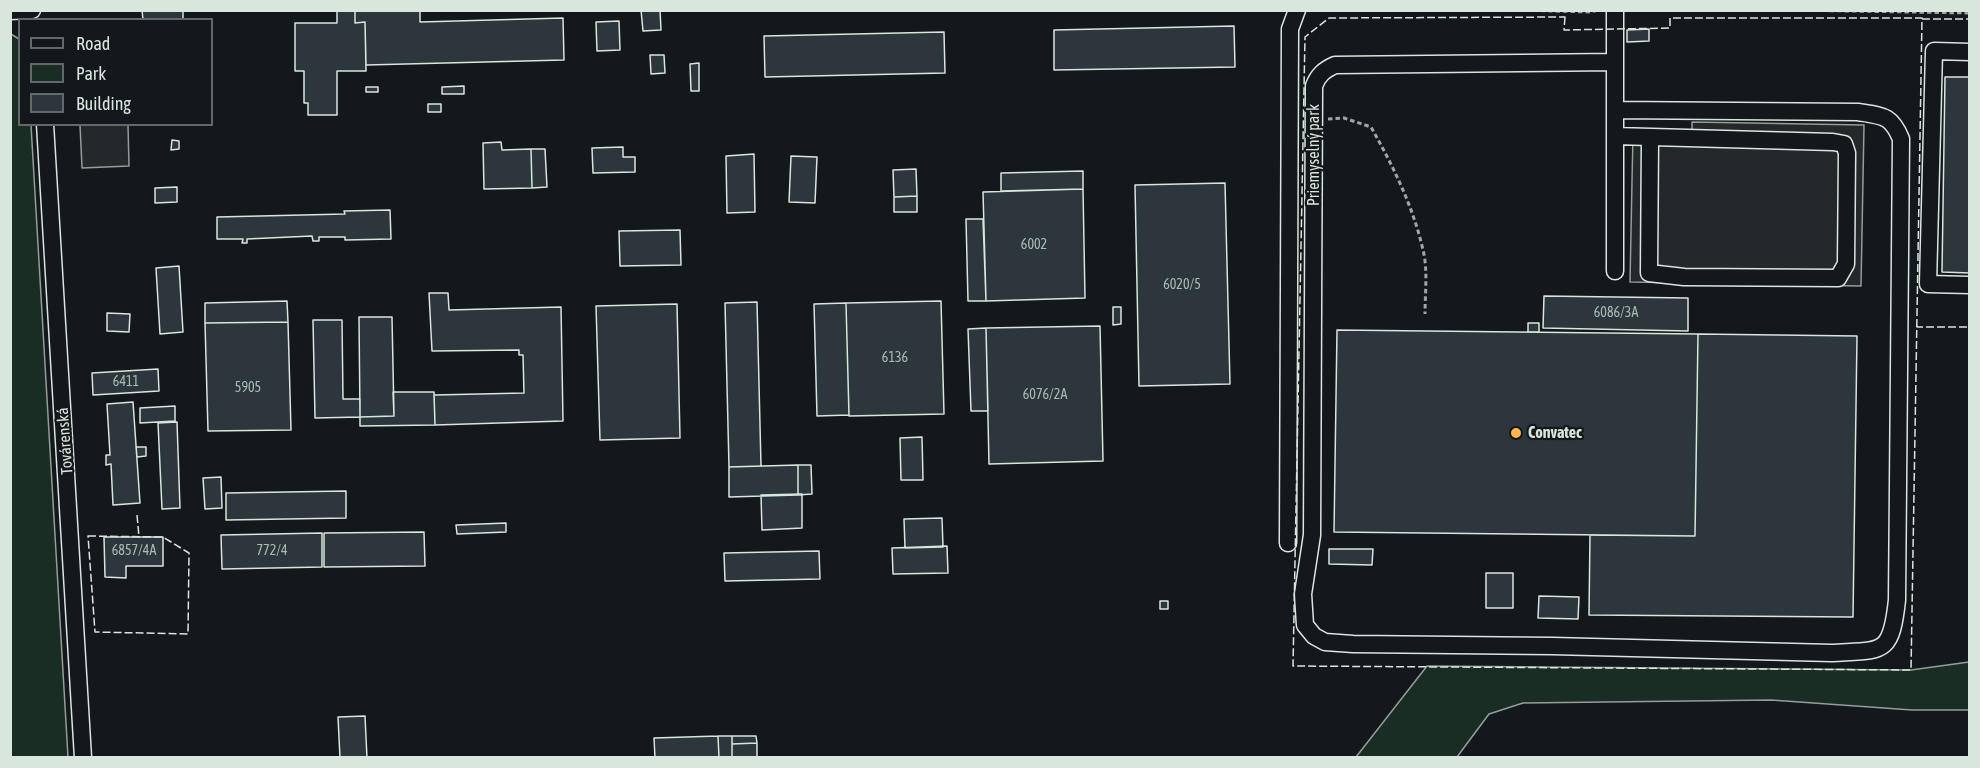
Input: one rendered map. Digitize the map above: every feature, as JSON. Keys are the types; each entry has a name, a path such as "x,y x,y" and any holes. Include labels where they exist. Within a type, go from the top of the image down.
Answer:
{"street":[{"path":"10,11 32,10"},
{"name":"Priemyselný park","path":"1288,543 1290,29 1297,10"},
{"path":"1615,10 1613,31 1615,271"},
{"path":"1970,52 1934,51 1928,284 1970,285"},
{"name":"Priemyselný park","path":"1615,62 1335,65 1325,69 1317,78 1314,86 1312,535 1303,594 1305,625 1314,636 1325,642 1353,644 1832,653 1876,651 1888,640 1894,627 1897,600 1900,140 1895,125 1881,115 1858,112 1615,110"},
{"name":"Továrenská","path":"45,126 83,758"},
{"path":"1615,136 1844,144 1847,153 1846,264 1838,278 1684,277 1649,273 1650,138"}],"path":[{"path":"1518,10 1590,12 1599,10"},
{"path":"1792,10 1970,13"},
{"path":"1314,119 1344,118 1371,127 1410,206 1424,252 1425,314"}],"green space":[{"path":"11,34 18,38 18,126 31,126 68,757 11,757"},
{"path":"1969,662 1969,710 1912,710 1771,700 1523,703 1489,714 1457,757 1356,757 1427,666 1911,670"}],"shaded area":[{"path":"1692,122 1864,125 1861,286 1630,282 1633,132 1692,132"},
{"path":"80,126 128,126 129,166 82,168"}],"building":[{"path":"142,10 183,10 183,18 143,18"},
{"path":"337,10 355,10 355,23 365,22 366,71 337,71 337,115 308,115 308,103 304,103 304,71 295,71 295,23 337,23"},
{"path":"355,10 420,10 420,22 563,18 564,60 366,65 365,22 355,23"},
{"path":"641,10 660,10 661,30 643,31"},
{"path":"619,21 620,50 597,51 596,22"},
{"path":"1234,26 1235,67 1054,70 1054,30"},
{"path":"1649,29 1649,41 1627,42 1627,30"},
{"path":"944,32 945,73 765,77 764,36"},
{"path":"650,55 664,55 665,73 651,74"},
{"path":"699,63 699,91 691,91 690,64"},
{"path":"1945,77 1970,77 1970,273 1942,272"},
{"path":"464,86 464,94 442,94 442,87"},
{"path":"366,87 378,87 378,92 366,92"},
{"path":"428,104 441,104 441,112 428,112"},
{"path":"172,140 179,141 179,149 171,150"},
{"path":"501,142 502,150 531,149 532,188 484,189 483,143"},
{"path":"623,147 623,157 635,157 635,172 593,173 592,148"},
{"path":"531,149 545,149 547,187 532,188"},
{"path":"754,154 755,212 727,213 726,156"},
{"path":"791,156 817,157 815,203 789,202"},
{"path":"916,169 917,196 894,197 893,170"},
{"path":"1083,171 1083,189 1001,191 1001,173"},
{"path":"1225,183 1230,384 1139,386 1135,185"},
{"path":"177,187 177,202 155,203 155,188"},
{"path":"1083,189 1085,298 986,301 983,192"},
{"path":"917,196 917,212 894,212 894,197"},
{"path":"390,210 391,239 345,240 345,237 319,237 319,241 313,241 312,236 247,239 247,243 242,243 243,239 217,239 217,217 345,214 344,211"},
{"path":"966,219 983,219 986,301 968,301"},
{"path":"680,230 681,265 620,266 619,231"},
{"path":"179,266 183,332 160,334 156,268"},
{"path":"429,293 448,293 449,310 561,307 563,421 435,425 434,395 524,393 523,355 519,355 519,350 432,351"},
{"path":"1544,296 1688,298 1688,331 1543,328"},
{"path":"287,301 288,322 205,323 205,303"},
{"path":"941,301 944,414 849,416 846,303"},
{"path":"757,302 761,466 729,467 725,303"},
{"path":"846,303 849,415 817,416 814,304"},
{"path":"677,304 680,438 600,440 596,306"},
{"path":"1113,307 1121,307 1121,324 1113,325"},
{"path":"107,313 130,314 129,332 107,331"},
{"path":"359,317 392,317 394,416 360,417"},
{"path":"313,320 342,320 343,399 360,399 360,417 315,418"},
{"path":"288,322 291,430 208,431 205,323"},
{"path":"1528,323 1539,323 1539,332 1528,332"},
{"path":"1100,326 1103,461 989,464 986,328"},
{"path":"986,328 988,411 971,411 968,329"},
{"name":"Convatec","path":"1337,330 1698,334 1695,536 1334,532"},
{"path":"1698,334 1857,336 1853,617 1589,615 1590,535 1695,536"},
{"path":"158,369 159,391 93,395 92,373"},
{"path":"393,392 434,392 435,425 360,426 360,417 394,416"},
{"path":"133,402 140,503 113,505 111,464 106,465 106,455 110,455 107,404"},
{"path":"175,406 175,421 140,423 140,408"},
{"path":"177,422 180,508 162,509 158,423"},
{"path":"922,437 923,480 901,480 900,438"},
{"path":"136,447 146,447 146,456 137,457"},
{"path":"798,465 811,465 812,494 798,495"},
{"path":"798,465 798,495 729,497 729,467"},
{"path":"221,477 222,508 205,509 203,478"},
{"path":"346,491 346,518 226,520 226,493"},
{"path":"802,494 802,528 762,530 761,495"},
{"path":"942,518 943,547 905,548 904,519"},
{"path":"506,523 506,532 457,534 456,525"},
{"path":"424,532 425,566 324,567 324,533"},
{"path":"322,533 322,567 222,569 221,535"},
{"path":"104,537 163,537 163,566 126,566 126,578 105,577"},
{"path":"947,546 948,573 893,574 892,548"},
{"path":"1329,549 1373,549 1372,565 1329,564"},
{"path":"819,551 820,579 725,581 724,553"},
{"path":"1486,573 1513,573 1513,608 1486,608"},
{"path":"1539,596 1579,597 1578,619 1538,618"},
{"path":"1160,601 1168,601 1168,609 1160,609"},
{"path":"365,716 367,758 340,758 338,717"},
{"path":"718,736 732,736 732,758 719,758"},
{"path":"718,736 719,758 655,758 654,738"},
{"path":"732,736 756,736 757,743 732,744"},
{"path":"757,743 757,758 732,758 732,744"}],"fence":[{"path":"1565,17 1564,30 1670,28 1670,18 1922,18 1911,670 1293,666 1305,37 1329,18 1565,17"},
{"path":"1922,19 1970,19"},
{"path":"1917,325 1917,327 1970,327"},
{"path":"137,515 139,537"},
{"path":"88,536 163,537 189,553 188,634 95,632 88,536"}],"place":[{"name":"Convatec","path":"1516,433"}]}
